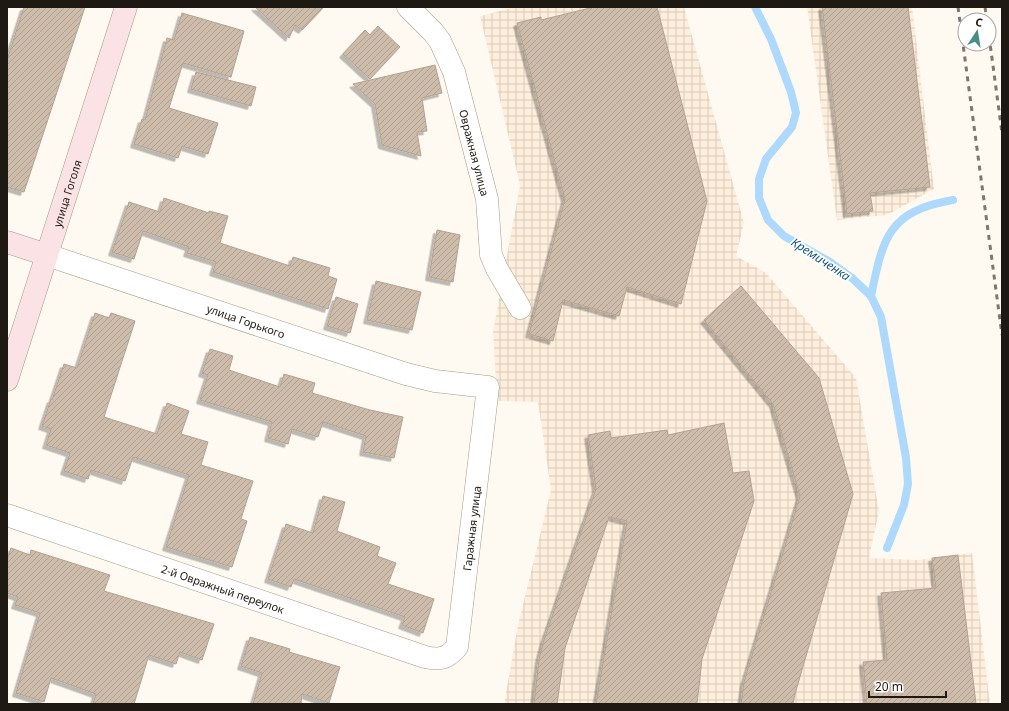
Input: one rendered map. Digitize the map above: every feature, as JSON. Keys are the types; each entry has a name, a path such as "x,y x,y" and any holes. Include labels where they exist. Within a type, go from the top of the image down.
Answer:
{"street":[{"name":"улица Гоголя","path":"7,380 126,7"},
{"name":"Овражная улица","path":"408,7 440,41 454,72 487,199 491,255 497,269 520,308"},
{"name":"улица Горького","path":"7,242 406,374 443,382 488,387"},
{"name":"Гаражная улица","path":"439,660 450,656 457,647 488,387"},
{"name":"2-й Овражный переулок","path":"7,515 439,660"}],"shaded area":[{"path":"516,7 684,7 744,223 736,256 766,273 856,378 879,511 869,558 918,560 972,553 990,704 504,704 518,625 551,490 538,402 497,401 493,332 520,185 480,16"},
{"path":"807,7 912,7 934,189 887,215 837,220"}],"building":[{"path":"24,7 85,7 24,192 7,187 7,60"},
{"path":"255,7 324,7 302,30 295,25 289,38"},
{"path":"594,7 657,7 707,201 681,304 627,287 619,316 563,300 553,341 529,334 565,199 517,23 541,17 541,20"},
{"path":"822,7 908,7 930,187 870,193 873,211 847,214"},
{"path":"182,13 244,31 231,77 183,63 169,108 218,123 208,154 182,146 178,158 134,144 142,119 145,120 167,38 174,40"},
{"path":"378,26 400,47 370,79 343,54 365,30 370,35"},
{"path":"435,65 442,93 422,98 427,131 417,132 421,156 382,145 375,104 353,84"},
{"path":"196,72 256,87 251,106 191,89"},
{"path":"164,198 209,213 209,211 228,216 220,243 290,266 293,257 330,268 328,276 337,279 328,309 213,272 216,262 187,253 189,247 143,231 134,259 112,252 129,202 160,212"},
{"path":"437,230 460,235 453,282 429,277"},
{"path":"376,281 421,292 412,330 367,320"},
{"path":"741,286 819,378 853,494 793,704 741,704 744,682 800,496 773,404 704,320"},
{"path":"336,297 358,304 350,333 327,326"},
{"path":"95,313 109,318 111,313 135,321 104,417 157,434 167,403 189,411 181,434 208,442 201,465 253,481 241,519 247,521 232,567 166,547 189,475 133,457 125,481 91,470 88,479 64,471 70,453 46,445 51,429 42,426 51,399 52,400 64,364 77,368"},
{"path":"210,349 233,356 229,370 280,387 284,374 315,383 312,393 370,410 403,417 394,458 363,452 366,436 323,422 318,437 292,429 288,444 268,438 272,422 200,400 208,375 202,373"},
{"path":"724,423 733,473 749,471 754,501 702,659 697,704 596,704 627,521 609,517 565,648 557,704 534,704 539,659 544,640 596,489 588,435 610,431 611,438 667,430 668,435"},
{"path":"323,496 345,502 337,531 380,547 377,556 396,563 388,584 434,599 423,633 402,625 405,617 294,579 291,587 268,579 286,524 313,533"},
{"path":"11,548 30,555 31,550 110,575 104,591 214,624 202,660 180,652 176,664 149,655 134,704 93,704 96,694 51,678 44,702 16,693 40,613 15,605 18,597 7,593 7,559"},
{"path":"958,555 976,704 867,704 863,662 887,660 881,593 936,588 932,558"},
{"path":"250,637 290,649 289,652 340,667 329,703 302,694 301,704 253,704 262,673 241,666"}],"waterway":[{"name":"Кремиченка","path":"755,7 771,39 791,92 796,113 792,127 766,159 759,179 759,198 768,220 784,236 830,262 852,278 871,296 881,317 906,458 908,484 904,505 887,548"},
{"path":"871,296 880,258 885,243 892,230 914,211 953,200"}],"railway":[{"path":"958,7 1002,335"},
{"path":"985,7 986,12"},
{"path":"991,52 1002,133"}]}
